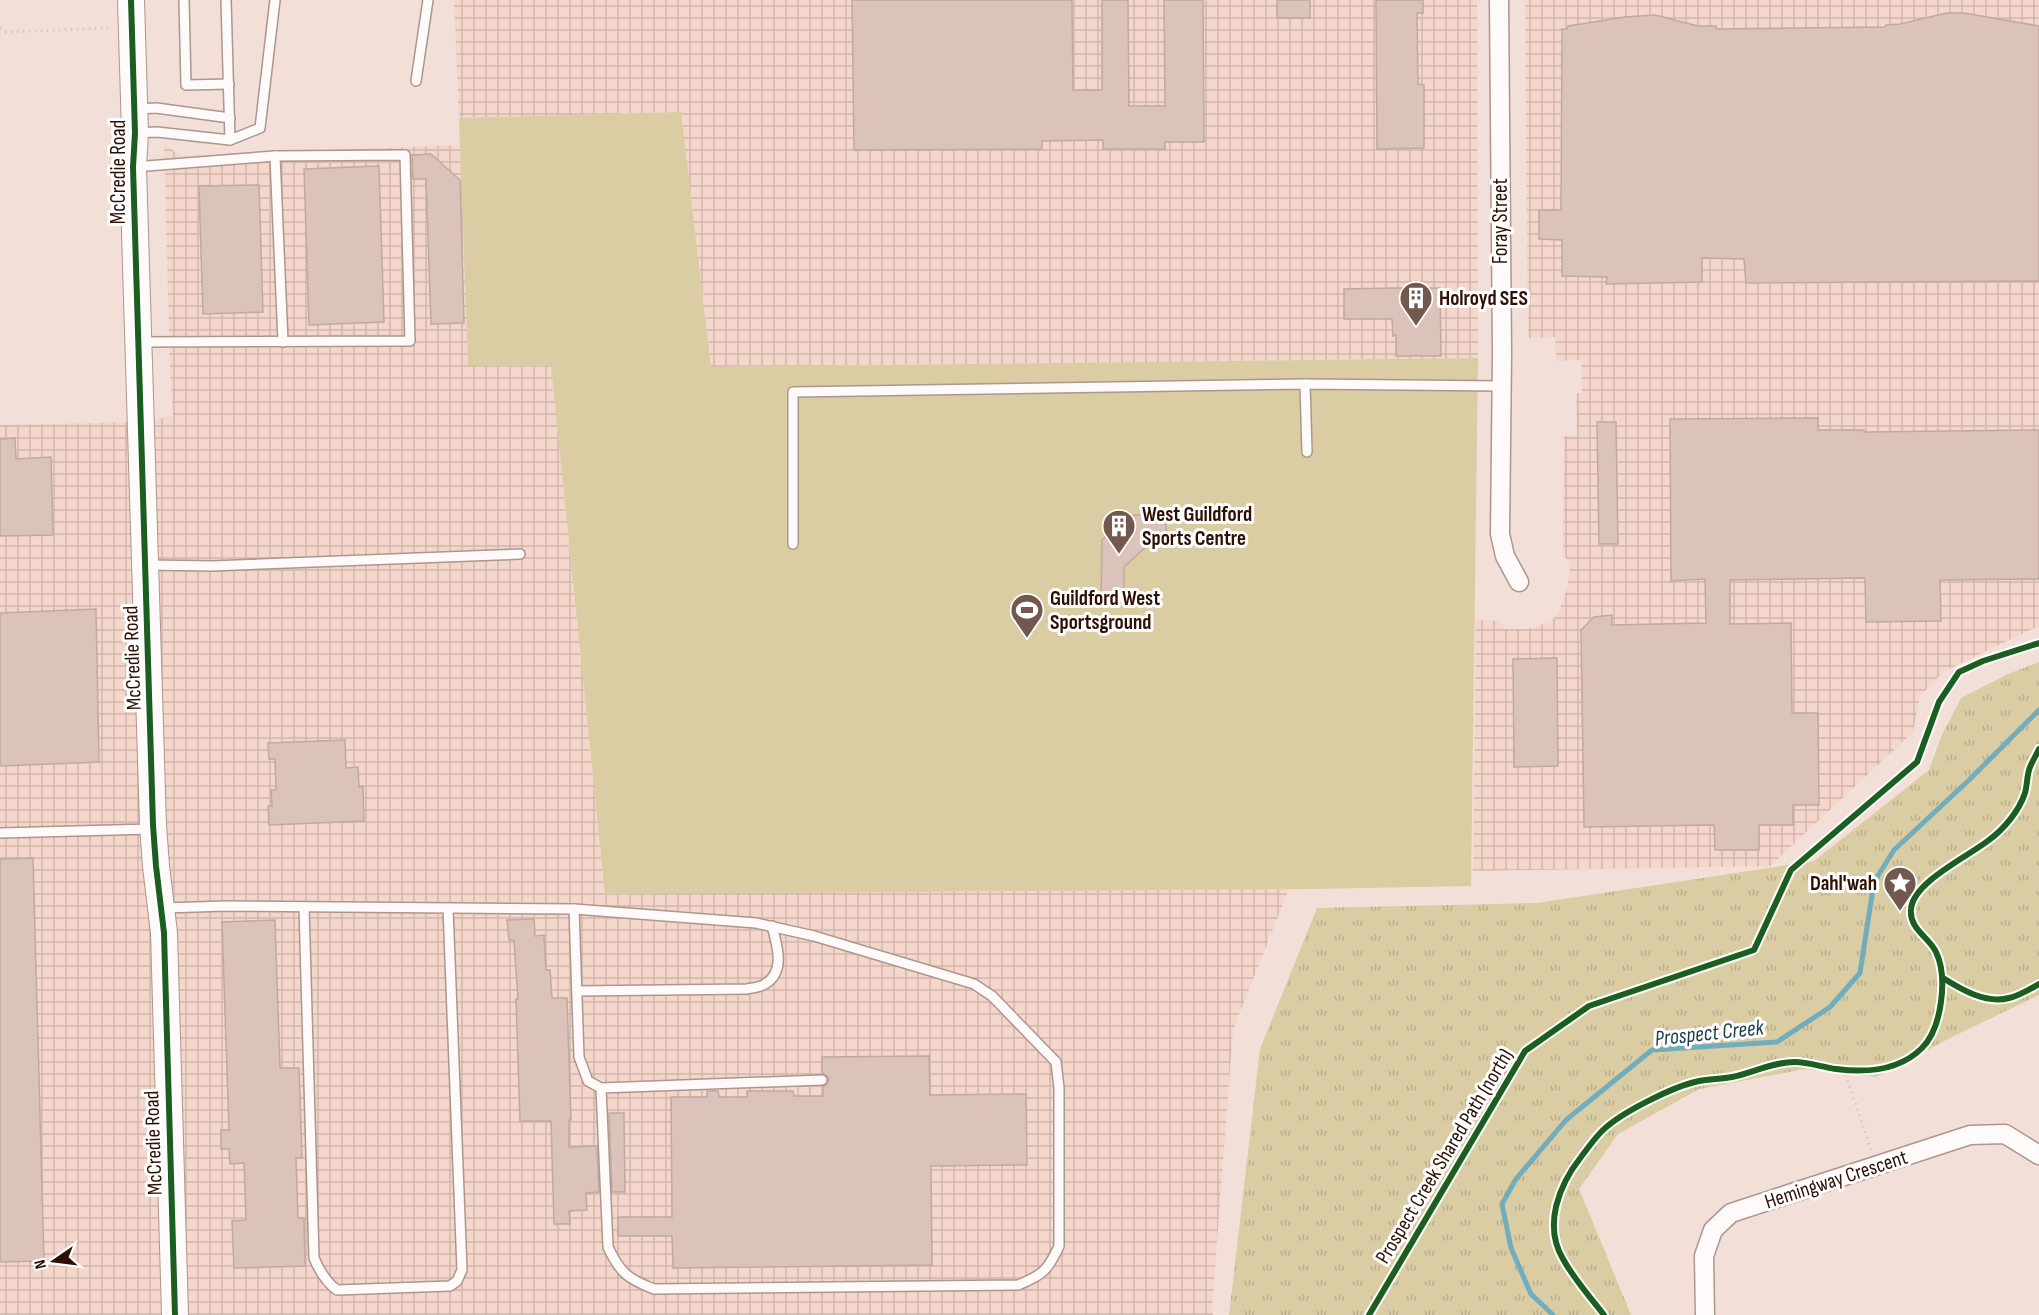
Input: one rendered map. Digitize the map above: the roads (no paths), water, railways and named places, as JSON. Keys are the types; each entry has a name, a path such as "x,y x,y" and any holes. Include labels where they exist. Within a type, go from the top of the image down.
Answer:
{"street":[{"name":"McCredie Road","path":"131,0 135,121 133,167 153,829 164,933 174,1315"},
{"name":"Foray Street","path":"1499,0 1500,534 1505,556 1518,582"},
{"name":"Hemingway Crescent","path":"1705,1312 1704,1256 1713,1230 1731,1213 1971,1135 2005,1134 2039,1155"}],"lane":[{"path":"184,0 186,85 229,84"},
{"path":"226,0 230,140"},
{"path":"135,121 157,132 230,140 260,128 275,0"},
{"path":"416,81 428,0"},
{"path":"135,121 156,108 230,118"},
{"path":"133,167 275,156 405,155 410,341 138,342"},
{"path":"275,156 283,342"},
{"path":"1305,384 1306,452"},
{"path":"793,544 793,392 1305,384 1501,386"},
{"path":"145,565 212,566 520,554"},
{"path":"0,833 153,829"},
{"path":"304,907 314,1258 319,1270 337,1290 450,1286 457,1281 462,1270 448,908"},
{"path":"162,908 574,909 756,923 814,936 974,984 992,996 1056,1062 1059,1089 1059,1246 1050,1266 1037,1277 1018,1285 654,1289 633,1281 618,1268 608,1247 601,1088"},
{"path":"574,909 579,1057 588,1081 601,1088 822,1080"},
{"path":"577,991 747,989 765,985 776,973 779,954 772,926"}],"waterway":[{"name":"Prospect Creek","path":"1553,1315 1531,1294 1511,1248 1502,1204 1516,1179 1566,1120 1652,1050 1777,1042 1830,1007 1860,973 1874,882 1894,850 2039,710"}],"place":[{"name":"Holroyd SES","path":"1416,327"},
{"name":"West Guildford Sports Centre","path":"1119,555"},
{"name":"Guildford West Sportsground","path":"1027,639"},
{"name":"Dahl'wah","path":"1900,912"}]}
